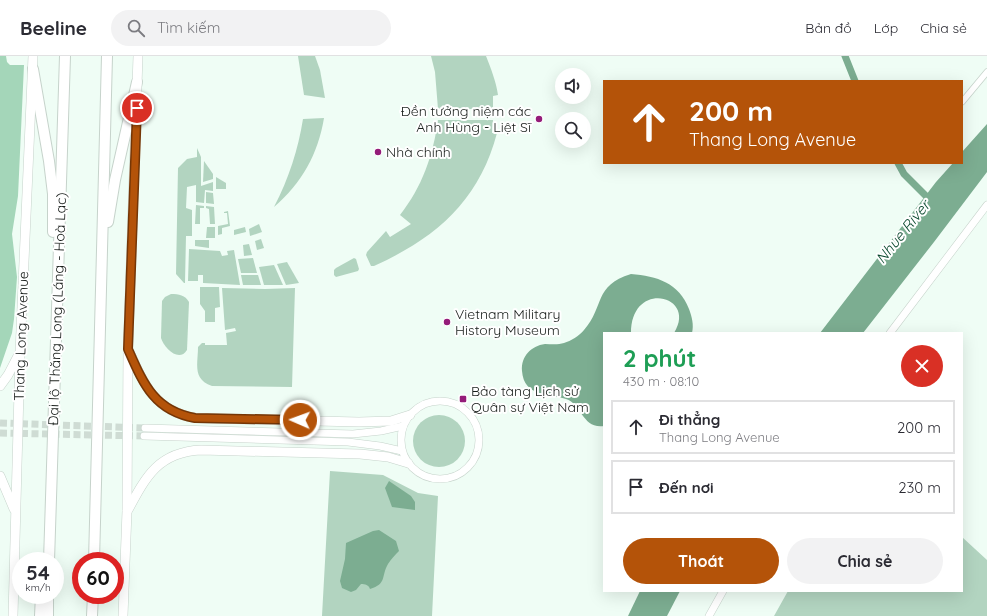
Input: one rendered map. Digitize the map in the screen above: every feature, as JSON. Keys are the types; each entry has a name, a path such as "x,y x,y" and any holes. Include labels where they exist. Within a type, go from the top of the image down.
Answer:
{"highway":[{"name":"Đại lộ Thăng Long (Láng - Hoà Lạc)","path":"49,552 65,56"},
{"path":"94,552 107,56"},
{"path":"33,69 47,147 53,194 50,343 55,388"},
{"path":"100,342 108,288 108,225 115,180 138,82"},
{"path":"44,552 52,459"},
{"path":"96,485 100,552"},
{"path":"40,616 41,604"},
{"path":"48,604 48,616"},
{"path":"92,616 93,604"},
{"path":"98,616 99,604"}],"main road":[{"name":"Thang Long Avenue","path":"13,616 20,353 33,56"},
{"path":"123,616 127,511 128,349 138,56"},
{"path":"128,349 138,373 153,396 168,409 186,416 200,418 360,422 391,420 410,415"},
{"path":"0,386 20,353"},
{"path":"127,511 137,492 159,465 170,456 186,450 360,454 388,457 408,463"},
{"path":"0,476 16,514"}],"street":[{"path":"963,101 987,72"},
{"path":"891,332 987,205"},
{"path":"444,401 456,405 467,412 474,423 478,435 478,448 473,460 465,470 454,476 441,479 428,478 417,472 408,463 402,451 401,438 403,426 410,415 420,406 432,402 444,401"},
{"path":"145,428 353,434 381,431 403,426"},
{"path":"144,436 348,442 380,446 402,451"},
{"path":"709,616 721,592"}],"shaded area":[{"path":"0,56 6,56 7,62 10,65 24,65 18,196 12,234 17,277 14,319 12,333 0,368"},
{"path":"298,56 315,56 320,70 325,98 304,95"},
{"path":"431,56 486,56 495,80 498,95 493,96 493,109 438,109 435,72"},
{"path":"324,118 318,144 301,178 274,207 292,164 303,119"},
{"path":"438,120 493,120 492,133 497,133 489,157 479,179 467,198 435,230 417,243 396,255 374,266 371,266 366,255 367,252 386,231 390,237 411,224 400,215 415,193 430,158"},
{"path":"197,148 201,157 201,186 213,182 213,191 205,190 204,203 196,202 196,185 187,187 186,208 192,210 192,236 186,236 184,283 176,274 178,168 187,159 197,157"},
{"path":"204,161 213,174 213,179 203,182"},
{"path":"216,177 226,183 226,189 216,189"},
{"path":"206,192 213,193 214,204 206,203"},
{"path":"196,205 204,206 204,208 200,208 200,224 195,224"},
{"path":"206,206 214,207 215,224 210,224 209,209 206,208"},
{"path":"228,211 230,226 222,228 222,234 218,235 218,226 228,224 227,213 224,212"},
{"path":"259,224 262,232 250,236 249,229"},
{"path":"207,227 215,227 215,238 206,238"},
{"path":"245,227 246,232 234,235 234,230"},
{"path":"261,239 264,248 257,250 255,241"},
{"path":"195,240 209,240 209,248 195,246"},
{"path":"249,244 252,255 244,256 243,245"},
{"path":"189,249 220,251 222,256 228,255 227,251 234,250 240,285 203,283 203,275 198,275 198,281 188,281"},
{"path":"253,258 257,273 241,273 238,259"},
{"path":"354,258 356,259 359,269 358,271 336,277 334,275 334,270 336,268"},
{"path":"287,262 299,283 286,285 277,264"},
{"path":"274,265 283,285 264,285 259,267"},
{"path":"241,275 258,275 261,285 243,285"},
{"path":"200,287 219,287 220,307 215,308 215,322 205,322 205,311 200,304"},
{"path":"222,288 295,288 292,387 212,386 201,379 197,365 198,347 202,343 205,343 205,345 227,345 226,333 236,331 235,328 225,330"},
{"path":"171,294 182,295 189,302 187,350 184,354 180,355 176,355 168,350 161,338 162,301 165,297"},
{"path":"439,415 453,419 461,427 465,441 461,455 453,463 439,467 425,463 417,455 413,441 417,427 425,419"},
{"path":"330,471 383,475 418,493 438,496 432,616 322,616"},
{"path":"963,538 987,560 987,616 774,616 787,592 963,592"}],"water":[{"name":"Nhue River","path":"987,124 987,172 864,332 821,332 936,182 952,164 963,164 963,151"},
{"path":"631,274 650,277 666,282 685,300 691,315 693,330 692,332 674,332 679,320 677,309 671,302 662,298 651,299 641,305 634,316 631,332 603,332 603,426 597,426 591,424 576,406 566,399 532,390 527,386 522,371 522,366 525,356 531,349 545,344 564,343 572,340 580,334 595,313 605,291 611,284"},
{"path":"389,481 411,496 415,502 415,510 392,507 385,488"},
{"path":"379,530 396,541 399,551 388,564 383,579 379,585 370,589 364,584 361,584 356,590 351,592 342,588 340,581 345,559 346,543 373,531"},
{"path":"640,592 679,592 667,616 628,616"}],"waterway":[{"path":"845,56 855,80"},
{"name":"Nhue River","path":"899,164 904,174 932,202"}],"tunnel":[{"path":"0,423 145,428"},
{"path":"0,433 144,436"}],"place":[{"name":"Đền tưởng niệm các Anh Hùng - Liệt Sĩ","path":"539,119"},
{"name":"Nhà chính","path":"378,152"},
{"name":"Vietnam Military History Museum","path":"447,322"},
{"name":"Bảo tàng Lịch sử Quân sự Việt Nam","path":"463,399"}],"route":[{"path":"137,108 128,349 138,373 153,396 161,404 178,414 195,418 300,420"}]}
